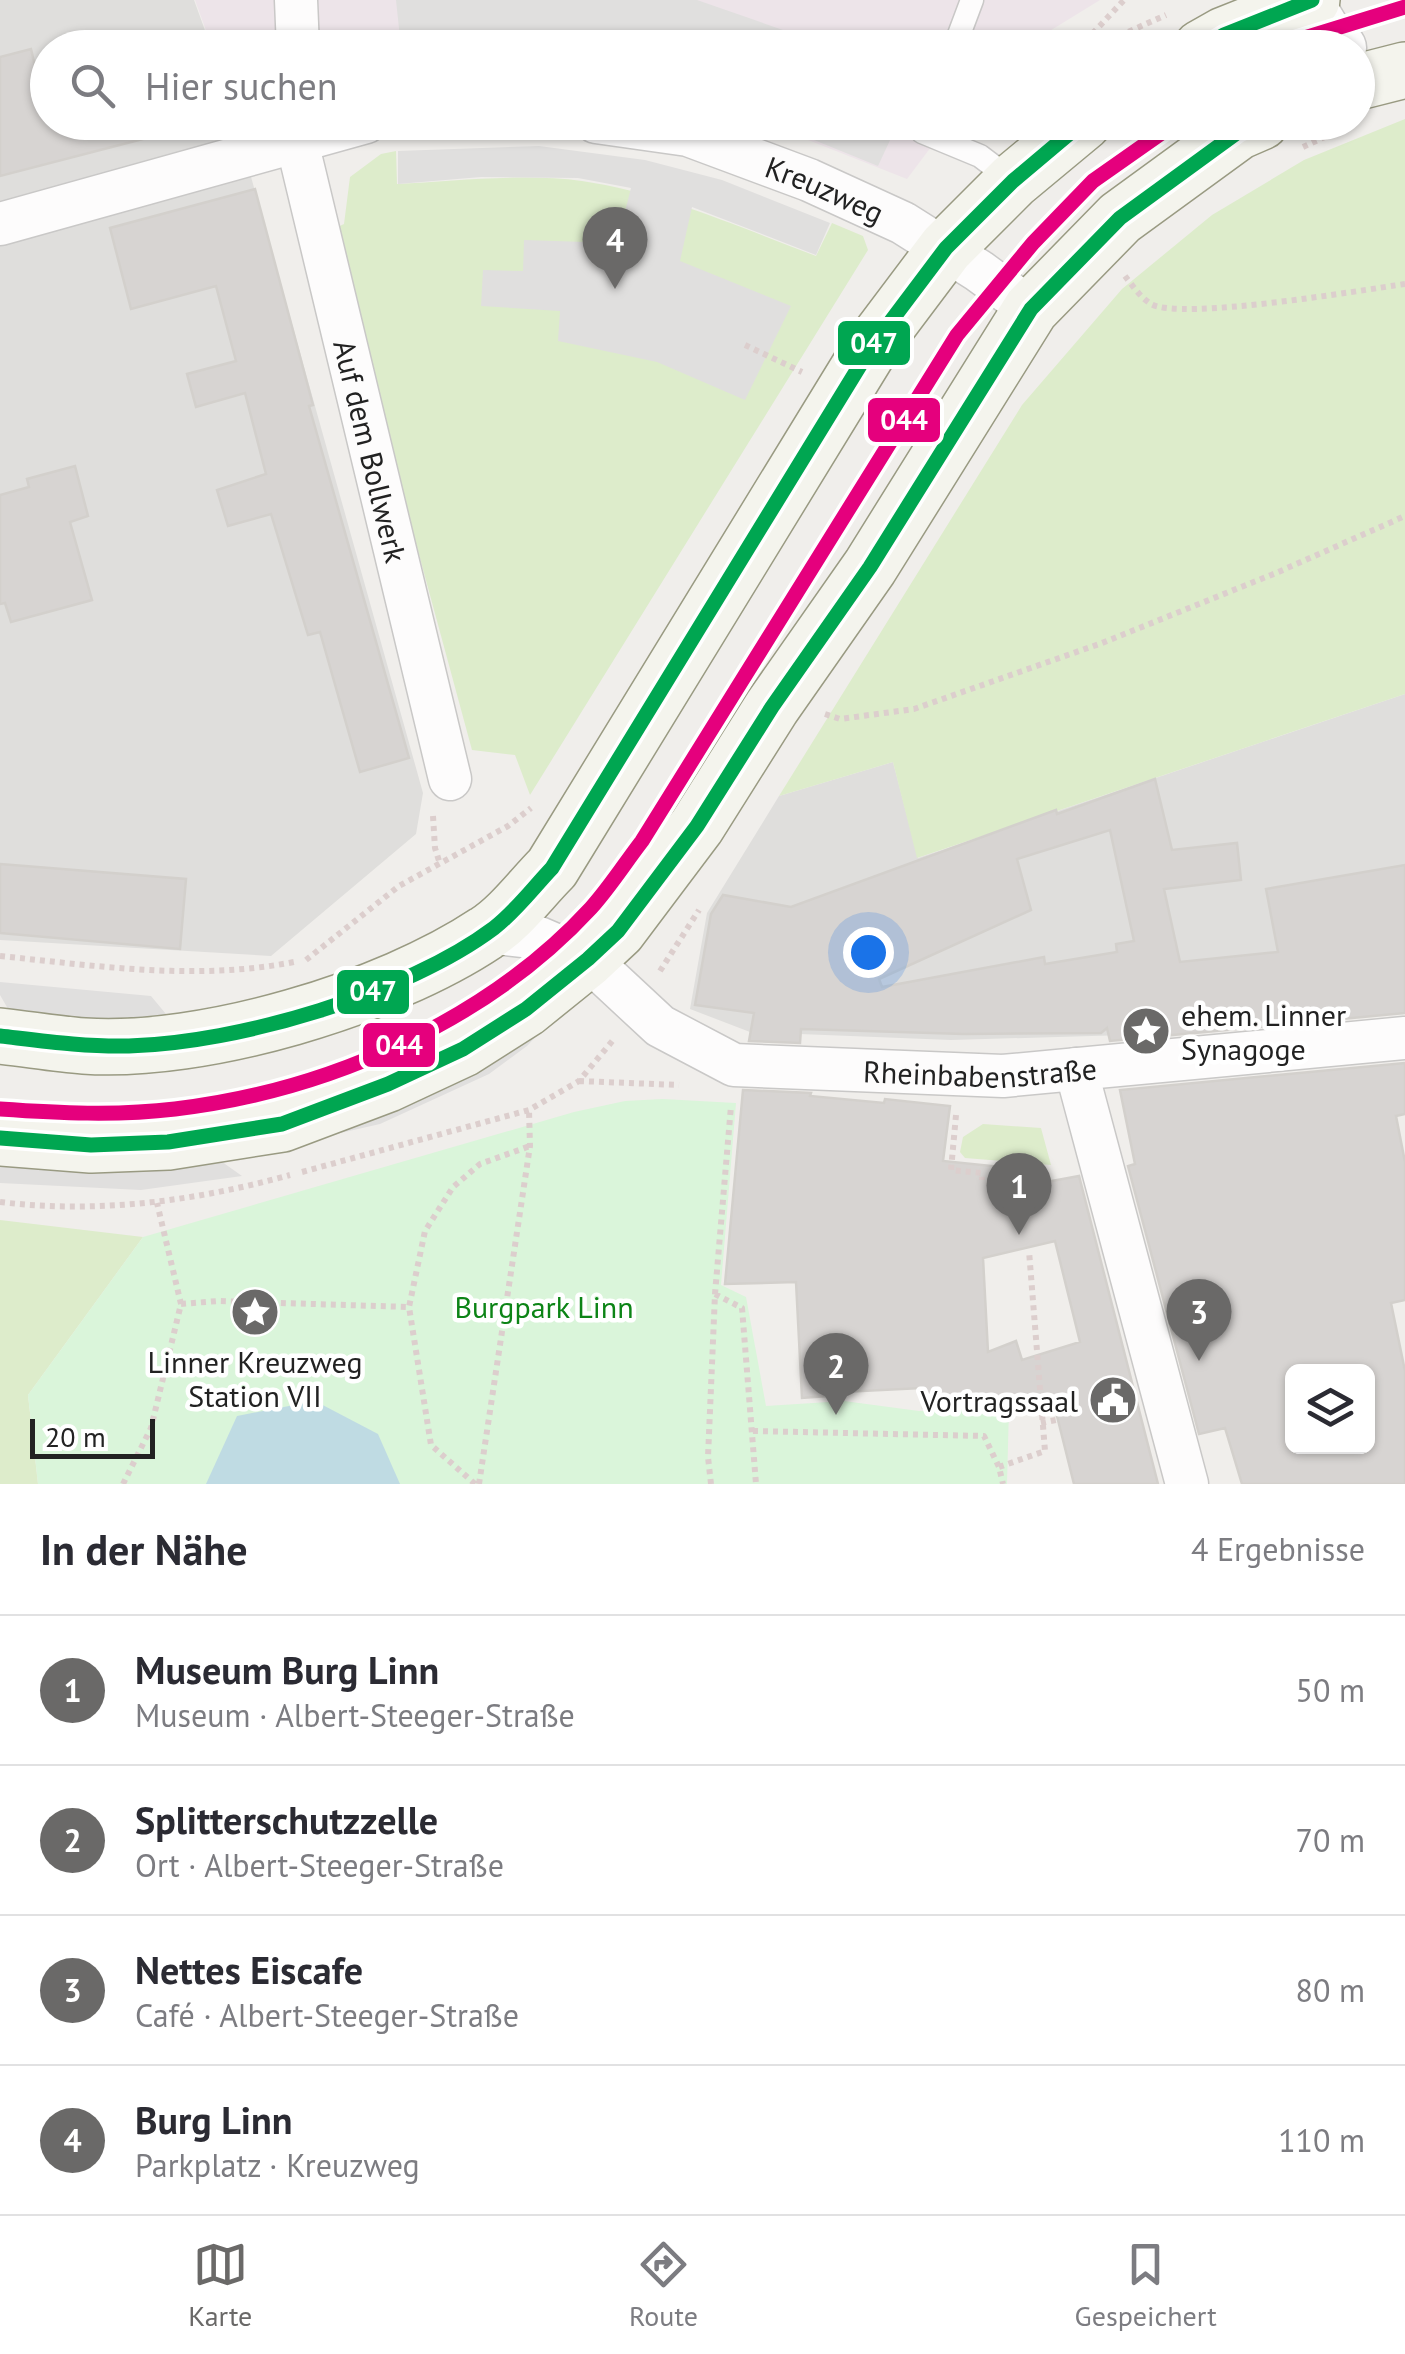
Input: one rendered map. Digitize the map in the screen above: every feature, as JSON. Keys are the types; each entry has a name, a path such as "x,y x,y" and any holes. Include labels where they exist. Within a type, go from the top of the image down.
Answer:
{"main road":[{"path":"1191,28 1308,0"},
{"path":"0,1036 87,1046 162,1042 245,1029 342,1004 488,932 552,868 870,349 946,248 1012,181 1062,140"},
{"path":"0,1138 90,1145 149,1142 282,1124 388,1084 463,1050 526,1009 588,959 618,931 697,826 772,708 870,567 1031,309 1120,218 1227,140"}],"street":[{"path":"296,0 297,30"},
{"path":"1308,0 1325,30"},
{"path":"0,224 276,140"},
{"name":"Auf dem Bollwerk","path":"301,140 450,779"},
{"name":"Kreuzweg","path":"701,140 809,180 904,223 1031,309"},
{"name":"Rheinbabenstraße","path":"488,932 539,938 588,959 660,1026 734,1065 1002,1076 1405,1038"},
{"path":"1076,1069 1188,1484"}],"lane":[{"path":"961,30 972,0"},
{"path":"941,140 980,156 1012,181"}],"path":[{"path":"1096,30 1124,0"},
{"path":"1112,287 1137,263"},
{"path":"1124,275 1152,304 1172,310 1264,303 1405,284"},
{"path":"745,345 805,373"},
{"path":"821,712 840,719 914,709 1102,643 1405,516"},
{"path":"0,956 153,972 248,971 306,960 399,886 508,826"},
{"path":"0,1202 88,1207 157,1203 257,1184 530,1110 578,1081 640,1009"},
{"path":"578,1081 703,1086 734,1065"},
{"path":"711,1484 708,1457 715,1294 734,1065"},
{"path":"960,1074 951,1170 982,1173 982,1180"},
{"path":"477,1484 530,1146 530,1110"},
{"path":"477,1484 431,1445 409,1307 425,1231 454,1188 480,1164 530,1146"},
{"path":"123,1484 151,1428 181,1304 157,1203"},
{"path":"1000,1467 1045,1451 1028,1251"},
{"path":"715,1294 742,1308 756,1484"},
{"path":"181,1304 218,1301 409,1307"},
{"path":"1041,1422 1056,1420"},
{"path":"753,1431 984,1436 1004,1484"}],"shaded area":[{"path":"0,0 194,0 205,30 30,30 30,140 241,140 423,793 416,834 271,956 0,940"},
{"path":"195,0 1100,0 1051,30 206,30"},
{"path":"396,0 697,0 783,30 399,30"},
{"path":"808,140 936,140 907,179"},
{"path":"814,140 890,140 878,166"},
{"path":"539,146 645,160 722,180 830,223 816,255 692,207 680,261 791,306 745,400 657,362 558,341 560,311 481,306 483,270 523,271 524,240 617,243 631,188 578,178 481,177 398,184 398,151"},
{"path":"1405,694 1405,1007 1160,1034 951,1040 750,1032 690,1009 707,913 779,796 893,762 918,858"},
{"path":"0,982 151,996 171,1020 15,1021 0,995"},
{"path":"548,1024 527,1046 489,1074 380,1124 296,1143"},
{"path":"0,1153 211,1154 242,1176 141,1190 0,1183"}],"green space":[{"path":"1405,119 1405,694 917,858 893,762 779,796 1022,405 1122,289 1212,215 1304,160 1353,140 1375,140 1375,131"},
{"path":"396,151 397,184 514,178 582,181 671,202 816,256 832,223 863,236 868,250 530,795 515,755 472,750 331,230 344,224 350,177 381,154"},
{"name":"Burgpark Linn","path":"625,1101 736,1103 721,1285 746,1297 766,1406 844,1401 919,1411 1009,1408 1007,1484 38,1484 28,1395 143,1237 574,1112"},
{"path":"983,1124 1041,1128 1051,1165 965,1158 960,1152 963,1137"},
{"path":"0,1220 143,1237 28,1395 38,1484 0,1484"}],"water":[{"path":"315,1401 378,1434 400,1484 206,1484 237,1416"}],"building":[{"path":"30,49 30,140 139,140 0,176 0,57"},
{"path":"255,189 313,405 309,406 409,758 360,772 320,632 308,635 271,514 228,526 217,490 266,474 245,393 196,407 187,374 236,361 216,286 131,309 110,228"},
{"path":"75,466 88,516 70,522 92,600 11,622 5,603 0,604 0,495 29,487 27,479"},
{"path":"1155,779 1172,850 1237,843 1241,880 1164,889 1180,962 1278,952 1266,889 1405,865 1405,1013 1110,1041 1107,1028 1101,1033 964,1034 801,1029 800,1043 749,1041 754,1013 695,1005 711,914 723,895 791,907 1056,810 1057,814","holes":["1110,830 1134,941 1116,944 1117,952 1045,964 1044,957 882,987 879,979 1031,910 1017,859"]},
{"path":"0,864 186,879 180,949 0,933"},
{"path":"1405,1063 1405,1114 1396,1116 1405,1162 1405,1300 1391,1303 1405,1371 1405,1484 1242,1484 1225,1428 1199,1434 1128,1166 1135,1164 1120,1090"},
{"path":"743,1090 950,1106 943,1161 1039,1171 1041,1183 1079,1176 1158,1484 1074,1484 1053,1400 923,1408 922,1388 802,1398 796,1282 725,1284","holes":["1055,1241 1080,1342 1022,1360 1016,1341 988,1352 983,1258"]}],"transit line":[{"name":"047","path":"1237,30 1312,0"},
{"name":"044","path":"1330,30 1405,7"},
{"name":"047","path":"0,1036 129,1046 220,1036 369,994 458,952 494,928 552,868 870,349 946,248 1013,181 1062,140"},
{"name":"044","path":"0,1109 153,1111 232,1100 289,1086 346,1068 453,1017 549,949 598,900 642,841 957,335 1033,243 1093,181 1151,140"},
{"name":"047","path":"0,1138 91,1145 168,1142 282,1124 388,1084 463,1049 526,1009 588,959 618,931 697,826 772,707 870,567 1031,309 1120,218 1227,140"}],"place":[{"name":"Burg Linn","path":"615,289"},
{"name":"ehem. Linner Synagoge","path":"1146,1031"},
{"name":"Museum Burg Linn","path":"1019,1235"},
{"name":"Linner Kreuzweg Station VII","path":"255,1312"},
{"name":"Nettes Eiscafe","path":"1199,1361"},
{"name":"Vortragssaal","path":"1113,1400"},
{"name":"Splitterschutzzelle","path":"836,1415"}]}
